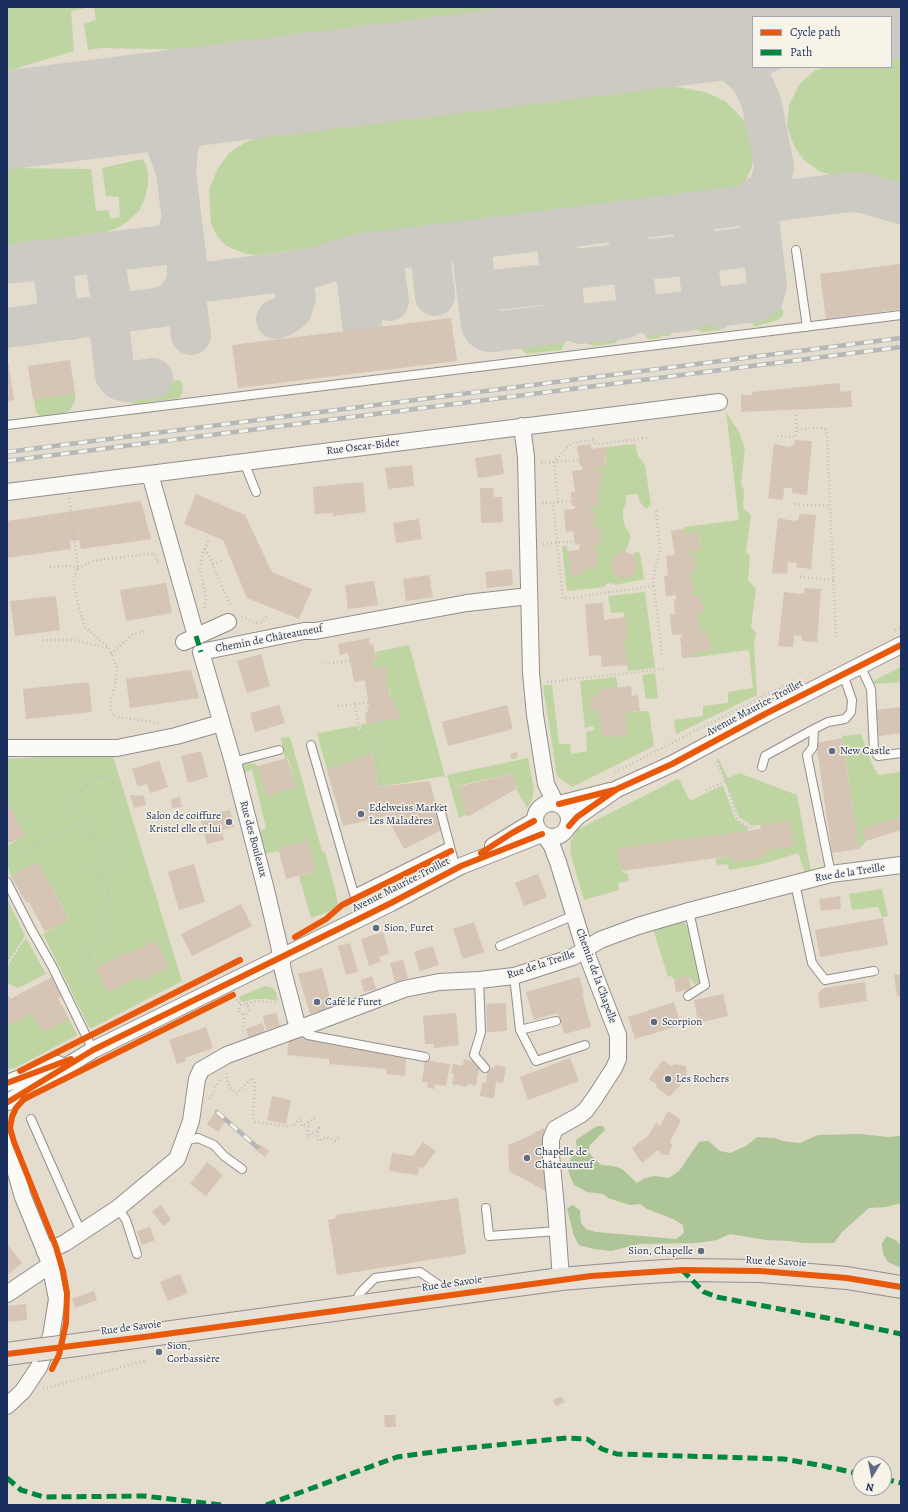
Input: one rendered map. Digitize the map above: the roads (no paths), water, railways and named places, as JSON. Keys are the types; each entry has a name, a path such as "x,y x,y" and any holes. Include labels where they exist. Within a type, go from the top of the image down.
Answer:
{"main road":[{"name":"Rue de Savoie","path":"7,1354 561,1279 682,1270 732,1270 805,1274 901,1287"}],"street":[{"name":"Rue Oscar-Bider","path":"7,492 719,402"},
{"path":"522,426 526,457 531,673 546,784 546,817 552,837 560,835 566,829 569,817 568,812 546,817"},
{"path":"150,474 190,614 190,639 233,616"},
{"name":"Chemin de Châteauneuf","path":"222,722 201,652 304,631 315,631 467,603 529,596"},
{"name":"Avenue Maurice-Troillet","path":"7,1103 93,1050 391,903 458,867 512,833 546,817 618,789 672,764 901,645"},
{"path":"7,748 117,748 176,736 222,722"},
{"name":"Rue des Bouleaux","path":"222,722 281,957"},
{"name":"Avenue Maurice-Troillet","path":"566,829 577,817 618,789"},
{"name":"Chemin de la Chapelle","path":"546,817 552,846 585,950 618,1035 618,1059 605,1083 586,1110 574,1119 555,1129 551,1139 550,1155 558,1231 561,1279"},
{"name":"Chemin de la Chapelle","path":"558,862 566,829"},
{"name":"Rue de la Treille","path":"183,1141 193,1111 197,1079 201,1070 226,1055 249,1046 404,989 439,982 514,976 572,957 600,940 689,910 831,874 901,865"},
{"path":"281,957 291,1005 298,1029"},
{"name":"Avenue Maurice-Troillet","path":"7,1083 93,1050"},
{"path":"7,1294 65,1243 118,1208 177,1159 183,1141"},
{"path":"7,1142 23,1197 48,1259 57,1299 51,1336 39,1367 24,1391 7,1406"},
{"path":"7,1168 23,1197"}],"lane":[{"path":"796,250 807,327"},
{"path":"7,425 901,316"},
{"path":"244,462 256,492"},
{"path":"860,665 871,689 874,750 878,756 901,753"},
{"path":"762,767 765,756 828,722 845,719 851,712 852,700 843,674"},
{"path":"814,729 813,747 807,754 831,874"},
{"path":"311,745 354,894 450,846"},
{"path":"233,762 279,750"},
{"path":"440,809 450,846 458,867"},
{"path":"7,882 63,988 93,1050"},
{"path":"795,883 812,963 825,980 874,971"},
{"path":"688,996 706,985 689,910"},
{"path":"500,946 575,915"},
{"path":"514,976 520,1030 536,1061 585,1045"},
{"path":"479,980 481,1032 474,1055 485,1068"},
{"path":"520,1030 556,1021"},
{"path":"298,1029 308,1035 425,1057"},
{"path":"31,1119 81,1232"},
{"path":"183,1141 198,1138 214,1145 224,1156 242,1169"},
{"path":"118,1208 126,1220 137,1254"},
{"path":"486,1208 489,1236 558,1231"}],"railway":[{"path":"7,452 901,338"},
{"path":"7,461 901,347"},
{"path":"217,1112 257,1147"}],"place":[{"name":"New Castle","path":"832,751"},
{"name":"Edelweiss Market Les Maladères","path":"361,814"},
{"name":"Salon de coiffure Kristel elle et lui","path":"229,822"},
{"name":"Sion, Furet","path":"376,928"},
{"name":"Café le Furet","path":"317,1002"},
{"name":"Scorpion","path":"654,1022"},
{"name":"Les Rochers","path":"668,1079"},
{"name":"Chapelle de Châteauneuf","path":"527,1158"},
{"name":"Sion, Chapelle","path":"701,1251"},
{"name":"Sion, Corbassière","path":"159,1352"}]}
